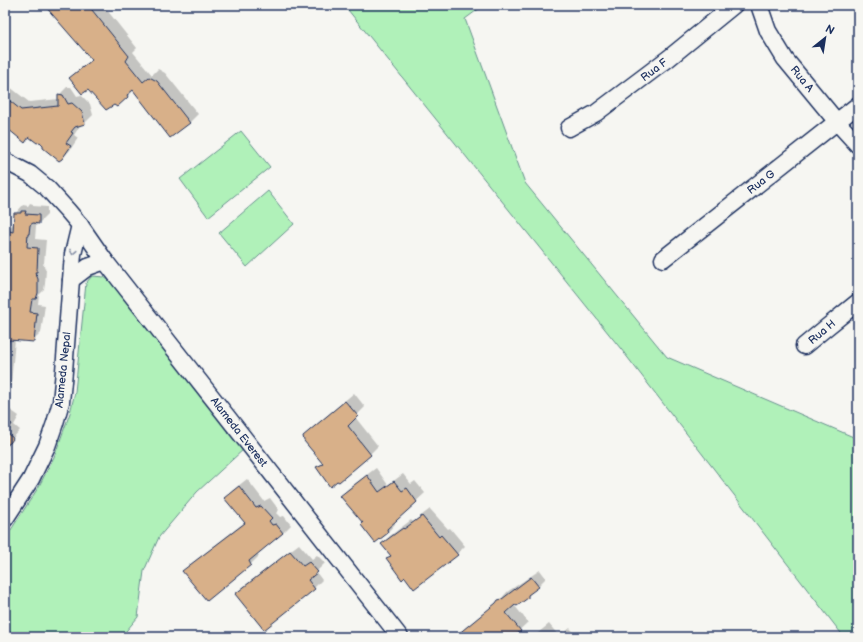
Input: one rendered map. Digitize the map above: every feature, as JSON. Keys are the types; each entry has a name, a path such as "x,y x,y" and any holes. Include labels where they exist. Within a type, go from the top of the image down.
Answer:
{"street":[{"name":"Rua F","path":"569,128 596,113 670,58 734,5"},
{"name":"Rua A","path":"760,5 768,31 786,59 858,146"},
{"name":"Rua G","path":"663,259 858,105"},
{"name":"Alameda Everest","path":"5,161 30,174 47,188 80,225 105,261 400,637"},
{"name":"Alameda Nepal","path":"5,519 31,479 47,446 61,402 73,254 80,225"},
{"path":"71,280 88,267 105,261"},
{"name":"Rua H","path":"804,346 858,302"}],"green space":[{"path":"344,5 484,5 465,19 525,183 667,357 858,439 858,637 844,637 621,349"},
{"path":"241,131 270,167 208,217 180,179"},
{"path":"268,191 294,224 247,267 219,233"},
{"path":"92,276 104,277 117,286 244,449 197,492 159,537 144,571 138,617 121,637 5,637 5,539 38,488 54,457 70,413 75,392 86,283"}],"building":[{"path":"88,5 129,56 126,61 143,82 149,77 157,81 190,123 170,138 133,90 117,107 114,105 106,110 88,90 82,94 69,78 92,60 45,6"},
{"path":"58,94 63,95 68,104 72,103 82,112 85,124 75,127 71,132 73,133 66,143 71,146 59,161 43,148 43,145 40,142 37,143 29,137 25,143 8,129 9,127 5,124 5,97 21,110 58,106"},
{"path":"21,211 26,211 25,214 39,215 39,224 33,223 30,225 27,247 38,248 37,272 35,272 38,279 38,293 36,299 32,299 30,312 37,313 34,342 9,340 5,375 6,230 13,232 14,213 21,213"},
{"path":"345,401 358,416 348,426 371,455 339,482 337,481 330,487 316,467 323,464 304,441 303,436"},
{"path":"5,420 12,424 6,433 13,439 5,448"},
{"path":"367,475 379,492 394,481 402,491 407,488 417,502 387,529 388,533 375,543 361,525 363,523 340,496"},
{"path":"239,486 256,508 261,506 272,518 269,521 272,525 276,524 283,533 249,561 251,565 207,601 182,571 245,523 224,498"},
{"path":"422,516 439,537 441,535 458,555 414,589 405,577 402,580 386,558 391,556 381,544"},
{"path":"290,551 303,566 309,562 318,572 308,580 315,589 264,630 235,594"},
{"path":"531,577 539,587 528,595 528,598 517,606 515,605 506,613 521,631 513,637 459,637 457,635 498,600 502,599"}]}
